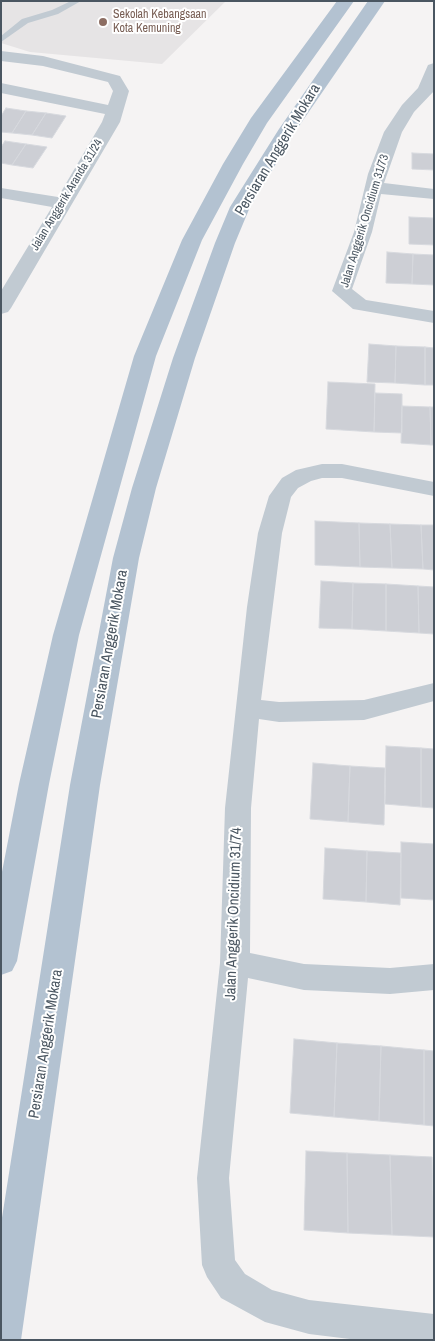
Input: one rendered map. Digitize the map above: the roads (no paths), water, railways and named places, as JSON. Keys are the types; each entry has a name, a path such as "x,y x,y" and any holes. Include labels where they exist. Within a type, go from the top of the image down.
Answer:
{"main road":[{"name":"Persiaran Anggerik Mokara","path":"1,961 34,784 66,635 144,356 192,240 233,164 258,122 346,1"},
{"name":"Persiaran Anggerik Mokara","path":"2,1340 85,785 126,558 144,488 184,358 225,243 240,208 293,121 376,1"}],"street":[{"name":"Jalan Anggerik Aranda 31/24","path":"4,297 110,122 121,91 114,79 67,66 6,54"},
{"name":"Jalan Anggerik Oncidium 31/73","path":"434,68 430,90 408,109 393,132 342,291 360,305 434,317"},
{"path":"1,88 115,110"},
{"path":"374,187 412,193 434,194"},
{"path":"1,193 62,202"},
{"name":"Jalan Anggerik Oncidium 31/74","path":"434,489 342,471 322,471 304,475 290,484 280,496 270,533 258,607 247,708 238,808 235,963 213,1178 219,1265 233,1286 265,1305 309,1317 434,1331"},
{"path":"247,708 280,712 364,710 434,692"},
{"path":"235,963 304,977 390,981 434,978"}],"lane":[{"path":"1,40 25,21 55,12 77,1"}],"place":[{"name":"Sekolah Kebangsaan Kota Kemuning","path":"103,22"}]}
